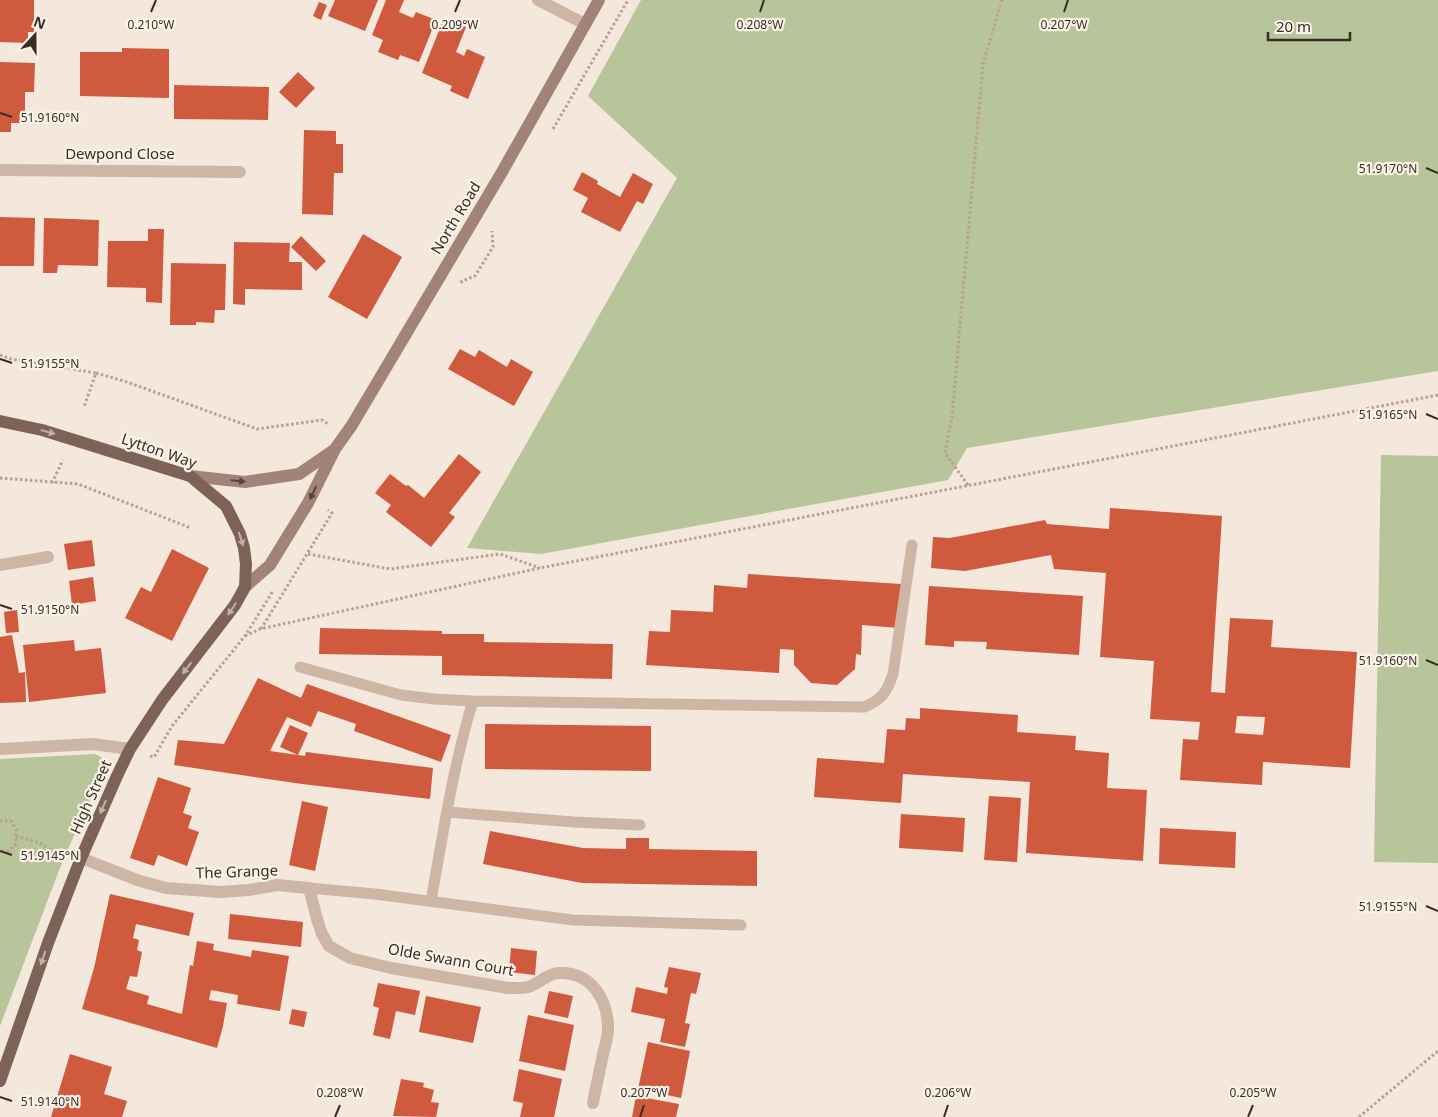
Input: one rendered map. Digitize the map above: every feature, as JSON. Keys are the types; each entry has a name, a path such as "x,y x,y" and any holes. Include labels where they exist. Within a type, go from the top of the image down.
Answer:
{"main road":[{"name":"North Road","path":"245,587 270,565 308,503 335,449 352,425 497,180 599,0"},
{"name":"Lytton Way","path":"0,421 42,430 190,476 226,506 234,520 244,548 246,564 245,587 217,630"},
{"name":"North Road","path":"190,476 245,482 299,474 335,449"},
{"name":"High Street","path":"0,1081 48,943 116,776 130,749 162,700 217,630"}],"street":[{"path":"538,0 585,24"},
{"name":"Dewpond Close","path":"0,170 240,172"},
{"path":"0,565 48,557"},
{"path":"0,749 93,744 130,749"},
{"name":"The Grange","path":"80,861 166,888 221,892 277,885 309,888"},
{"name":"Olde Swann Court","path":"309,888 322,934 329,946 350,958 391,968 508,988 531,986 546,976 557,973 570,973 590,981 603,1002 607,1016 608,1033 593,1102"}],"lane":[{"path":"300,667 401,695 434,699 864,707 874,703 889,689 893,674 912,545"},
{"path":"431,901 462,736 473,701"},
{"path":"447,812 640,825"},
{"path":"309,888 375,894 573,920 741,925"}],"path":[{"path":"968,486 944,453 952,417 983,64 1002,0"},
{"path":"0,355 11,359 96,373 127,382 257,428 322,420 326,422"},
{"path":"84,407 96,373"},
{"path":"245,636 260,630 540,568 1438,395"},
{"path":"52,483 63,460"},
{"path":"0,478 78,484 191,528"},
{"path":"260,630 328,520"},
{"path":"308,554 390,568 500,554 540,568"},
{"path":"154,757 172,726 245,636 253,623"},
{"path":"0,821 11,822 16,829 16,844 8,851 0,850"},
{"path":"16,836 40,843 56,854 80,861"},
{"path":"1359,1117 1438,1051"}],"green space":[{"path":"641,0 1438,0 1438,371 967,448 948,480 541,554 467,548 677,178 588,96"},
{"path":"1381,455 1438,456 1438,863 1374,862"},
{"path":"95,754 101,757 105,767 63,860 0,1026 0,759"}],"building":[{"path":"0,0 34,0 34,32 28,32 28,43 0,42"},
{"path":"335,0 378,0 365,31 328,16"},
{"path":"386,0 404,0 399,12 413,18 416,12 436,20 419,62 400,55 398,60 378,52 383,40 372,35"},
{"path":"319,2 327,5 321,20 313,16"},
{"path":"444,18 466,27 456,52 464,56 467,49 485,57 468,99 450,91 452,86 422,73"},
{"path":"122,48 169,49 169,98 80,96 80,52 122,52"},
{"path":"0,62 35,63 34,92 25,92 25,123 11,123 11,132 0,132"},
{"path":"298,72 315,88 296,108 279,92"},
{"path":"174,85 269,87 268,120 174,119"},
{"path":"304,130 336,131 336,144 343,144 343,173 334,173 333,215 302,214"},
{"path":"582,172 598,181 597,184 620,197 633,173 653,184 643,204 637,201 620,232 581,212 588,198 573,190"},
{"path":"0,217 35,218 34,266 0,266"},
{"path":"44,218 99,220 98,266 58,265 57,273 43,273"},
{"path":"148,229 164,229 162,303 146,302 146,288 107,287 108,241 148,241"},
{"path":"363,234 402,257 367,319 328,297"},
{"path":"301,236 326,261 316,271 291,247"},
{"path":"234,242 290,243 289,262 302,262 302,290 245,289 245,305 233,304"},
{"path":"171,263 226,264 225,310 215,310 214,323 196,322 196,325 170,325"},
{"path":"460,349 475,357 479,350 507,367 511,359 533,372 514,406 448,369"},
{"path":"459,454 481,472 449,513 455,517 431,547 386,512 391,505 375,493 390,474 424,498"},
{"path":"1110,508 1222,516 1211,692 1225,693 1230,618 1273,620 1271,647 1357,652 1350,768 1263,762 1262,785 1180,780 1183,739 1198,740 1200,722 1150,719 1154,661 1100,657 1106,573 1054,569 1051,555 965,571 931,568 933,537 950,538 1045,520 1047,524 1109,529","holes":["1237,716 1265,717 1263,735 1235,733"]},
{"path":"92,540 95,566 68,570 64,544"},
{"path":"172,549 209,568 172,641 125,618 141,587 151,592"},
{"path":"748,574 901,584 899,628 862,625 861,655 856,654 855,669 837,685 811,683 794,665 794,650 780,649 779,673 646,665 649,631 670,632 671,610 713,612 714,585 747,588"},
{"path":"93,577 96,601 72,605 69,581"},
{"path":"929,586 1083,596 1079,655 986,649 987,642 954,641 954,647 925,645"},
{"path":"17,610 19,632 6,633 4,612"},
{"path":"320,628 442,631 442,634 484,634 484,642 613,644 612,679 442,675 442,656 319,654"},
{"path":"12,635 19,673 25,672 26,702 0,703 0,637"},
{"path":"74,640 75,651 101,648 106,693 29,702 23,645"},
{"path":"258,678 301,698 307,684 451,735 441,762 354,731 356,724 318,711 311,727 287,717 270,751 305,756 306,752 433,768 430,799 302,784 174,765 178,740 224,744"},
{"path":"920,708 1018,715 1017,732 1076,736 1075,750 1109,753 1107,788 1147,790 1143,861 1026,853 1030,782 903,774 901,803 814,797 817,758 884,763 887,729 905,730 906,718 920,719"},
{"path":"485,724 651,726 651,771 485,769"},
{"path":"290,725 308,733 298,755 280,747"},
{"path":"158,777 191,788 183,813 192,816 188,828 199,832 187,866 158,855 154,866 130,858"},
{"path":"989,796 1021,798 1017,862 984,860"},
{"path":"302,801 328,807 315,871 289,865"},
{"path":"901,814 965,818 963,852 899,848"},
{"path":"1160,828 1236,832 1235,868 1159,864"},
{"path":"490,831 583,848 626,849 626,838 649,838 649,849 757,851 757,886 582,883 483,864"},
{"path":"110,894 194,913 189,936 136,924 133,938 139,940 137,950 142,952 137,977 130,976 126,989 149,996 147,1004 182,1014 190,965 193,966 197,941 214,944 213,950 251,957 252,950 289,956 280,1011 237,1004 238,995 211,990 209,1000 227,1003 217,1048 82,1009 94,968"},
{"path":"230,914 303,922 301,947 228,939"},
{"path":"511,948 537,951 535,975 509,972"},
{"path":"669,967 701,973 696,994 691,993 685,1023 690,1024 685,1047 660,1042 665,1019 631,1012 636,987 667,994 668,988 664,987"},
{"path":"378,983 420,991 415,1015 396,1011 390,1039 373,1035 379,1008 373,1006"},
{"path":"549,991 573,996 568,1018 544,1013"},
{"path":"426,996 481,1007 473,1043 419,1032"},
{"path":"292,1009 307,1012 304,1027 289,1024"},
{"path":"528,1015 574,1025 565,1071 519,1061"},
{"path":"648,1042 690,1051 681,1098 638,1089"},
{"path":"70,1054 112,1067 104,1094 127,1101 122,1117 51,1117"},
{"path":"519,1069 562,1079 554,1117 520,1117 523,1103 513,1101"},
{"path":"401,1079 424,1083 423,1087 434,1090 431,1102 439,1103 436,1117 393,1116"},
{"path":"636,1096 679,1104 676,1117 632,1117"}]}
